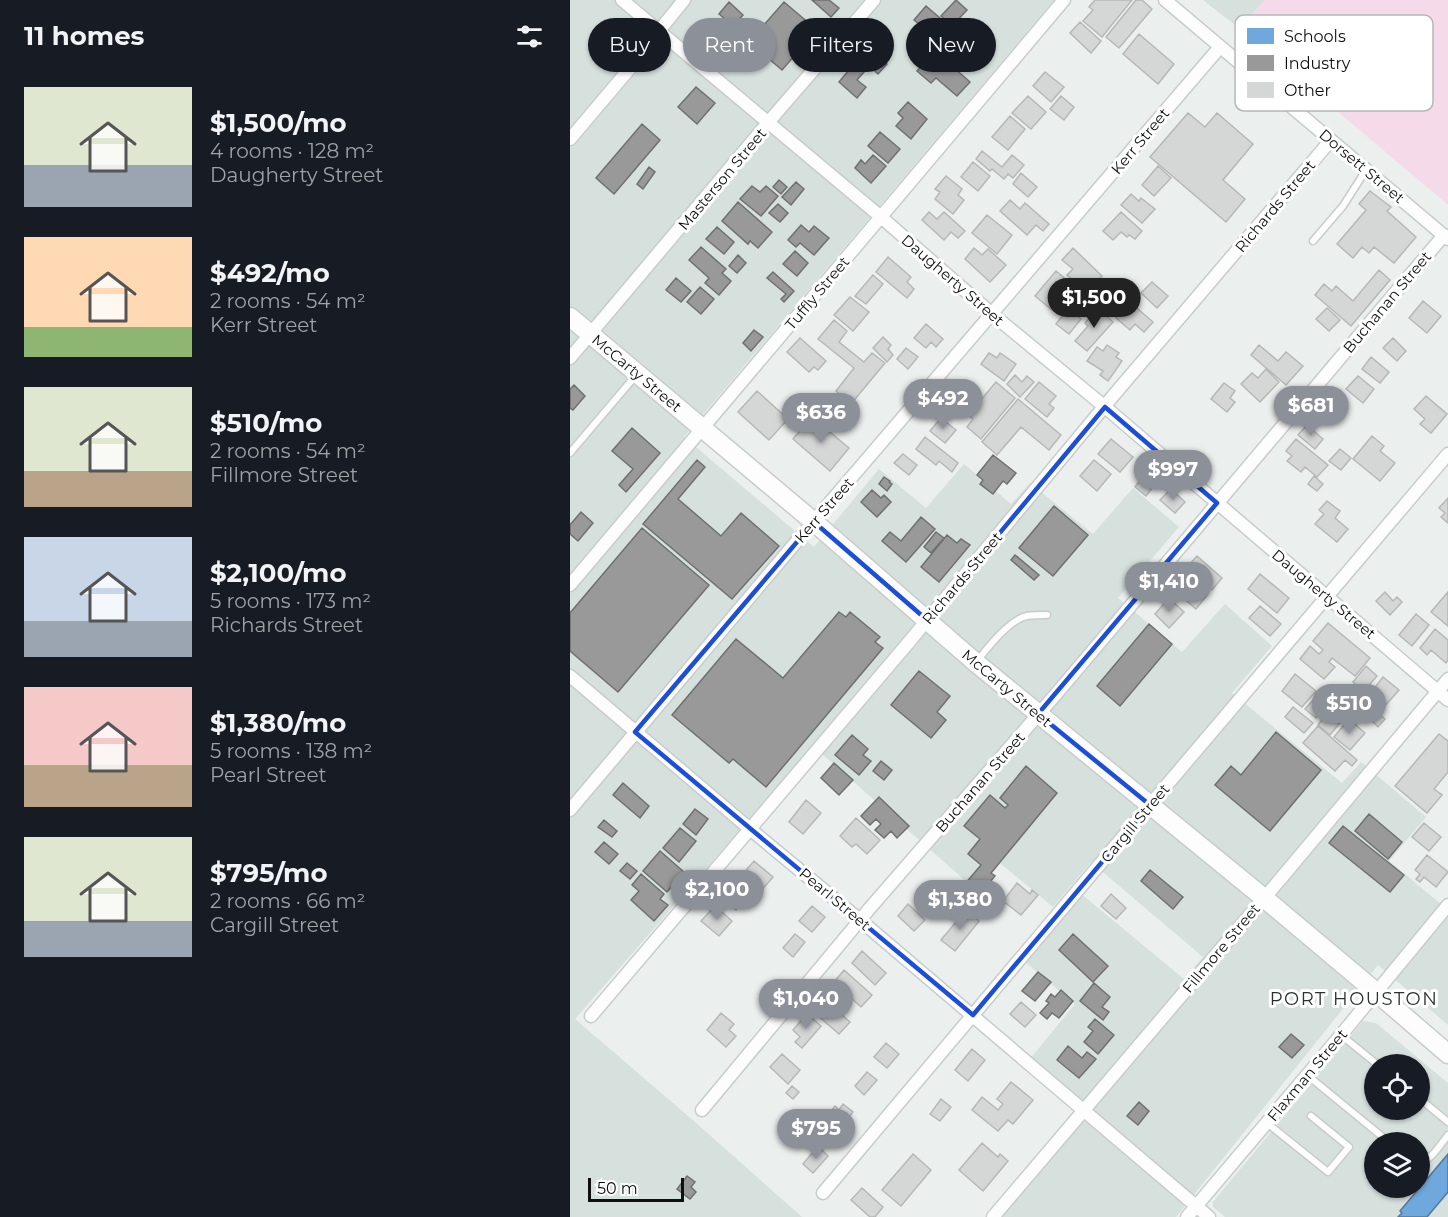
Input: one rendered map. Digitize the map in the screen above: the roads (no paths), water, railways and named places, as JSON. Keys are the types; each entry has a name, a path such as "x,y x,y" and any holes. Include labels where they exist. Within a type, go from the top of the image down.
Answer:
{"main road":[{"name":"McCarty Street","path":"570,318 814,522 975,662 1264,898 1448,1054"}],"street":[{"name":"Daugherty Street","path":"622,0 643,18"},
{"path":"669,18 684,0"},
{"name":"Masterson Street","path":"570,358 874,0"},
{"name":"Tuffly Street","path":"570,585 1064,0"},
{"name":"Dorsett Street","path":"1165,0 1235,60"},
{"name":"Daugherty Street","path":"671,41 1448,700"},
{"name":"Kerr Street","path":"570,810 1220,47"},
{"path":"570,139 627,72"},
{"name":"Dorsett Street","path":"1296,111 1446,237"},
{"name":"Richards Street","path":"591,1016 1331,140"},
{"name":"Buchanan Street","path":"702,1110 860,920 1446,237"},
{"name":"Cargill Street","path":"823,1193 1448,454"},
{"name":"Pearl Street","path":"570,676 1209,1217"},
{"name":"Fillmore Street","path":"993,1217 1448,679"},
{"name":"Flaxman Street","path":"1187,1217 1448,905"}],"lane":[{"path":"1313,241 1343,206 1366,170"},
{"path":"570,453 637,374"},
{"path":"975,662 995,639 1017,621 1026,616 1047,615"},
{"path":"1341,1035 1364,1054"},
{"path":"1307,1075 1377,1132"},
{"path":"1430,1107 1448,1122"},
{"path":"1267,1123 1328,1172 1349,1147 1311,1116"},
{"path":"1430,1157 1448,1135"}],"district":[{"name":"PORT HOUSTON","path":"1354,999"}]}
